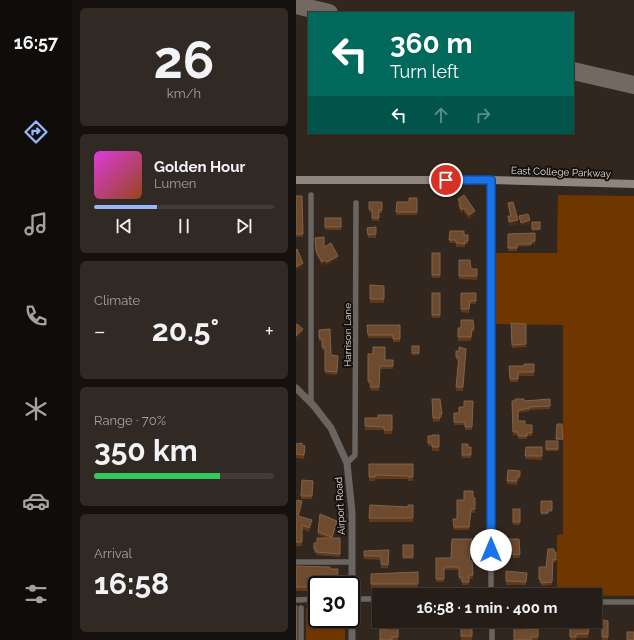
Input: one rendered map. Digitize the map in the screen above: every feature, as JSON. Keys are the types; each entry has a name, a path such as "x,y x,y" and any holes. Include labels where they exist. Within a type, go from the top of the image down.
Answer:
{"main road":[{"name":"East College Parkway","path":"296,180 491,180 634,184"}],"street":[{"path":"491,180 491,588"},
{"path":"311,195 311,403"},
{"name":"Harrison Lane","path":"347,463 355,455 356,203"},
{"name":"Airport Road","path":"296,388 311,403 331,428 347,463 352,503 352,576"},
{"path":"296,562 352,562"},
{"path":"296,600 308,599"},
{"path":"360,599 372,599"},
{"path":"602,602 634,602"},
{"path":"301,608 301,640"},
{"name":"Airport Road","path":"352,628 352,640"},
{"path":"492,628 492,640"}],"shaded area":[{"path":"558,195 634,196 634,596 602,596 602,588 557,588 557,535 563,534 563,325 496,324 495,253 557,253"},
{"path":"306,608 308,608 308,628 345,628 345,640 306,640"}],"building":[{"path":"464,195 475,211 469,215 464,208 462,210 459,205 461,204 458,199"},
{"path":"296,196 302,196 303,234 296,234"},
{"path":"409,198 417,198 417,212 396,212 397,202 409,202"},
{"path":"369,202 382,202 382,210 379,210 379,218 372,218 372,210 369,209"},
{"path":"513,202 518,220 509,222 508,216 511,216 508,203"},
{"path":"528,214 530,220 521,223 519,216"},
{"path":"325,218 341,218 341,227 325,227"},
{"path":"532,222 540,222 540,229 532,229"},
{"path":"376,227 376,234 368,235 367,228"},
{"path":"450,231 464,231 464,235 468,235 468,241 465,241 465,244 456,243 456,240 449,240"},
{"path":"535,233 535,241 531,241 531,244 517,244 517,248 508,248 508,234"},
{"path":"324,237 324,247 331,243 338,256 327,262 325,260 322,262 316,251 315,238"},
{"path":"297,249 303,263 296,267 296,250"},
{"path":"432,253 440,253 440,275 432,275"},
{"path":"459,260 470,260 471,269 477,269 477,276 459,276"},
{"path":"370,285 384,286 384,299 370,299"},
{"path":"432,293 440,293 440,315 432,315"},
{"path":"461,293 476,293 476,301 470,301 469,309 461,309"},
{"path":"461,320 473,320 474,329 472,329 471,337 458,337 458,328 461,328"},
{"path":"511,323 526,324 526,344 512,345"},
{"path":"297,324 303,329 296,336 296,325"},
{"path":"367,325 400,325 400,339 393,339 393,335 368,335"},
{"path":"330,329 331,355 338,356 337,372 325,371 325,347 322,347 322,338 319,338 319,330"},
{"path":"412,346 419,346 419,353 412,353"},
{"path":"373,347 385,347 385,360 393,360 393,366 380,366 379,387 370,387 371,381 368,381 368,354 373,354"},
{"path":"459,347 466,349 463,387 456,387 459,357 456,357 456,351 459,351"},
{"path":"524,364 534,364 534,372 518,372 518,379 510,379 509,366 524,366"},
{"path":"432,399 440,399 442,414 440,414 440,418 433,418"},
{"path":"515,399 524,399 524,401 550,399 550,406 529,407 530,408 518,410 518,421 525,421 525,425 532,425 532,433 527,433 527,436 518,436 518,432 513,432 512,401 515,401"},
{"path":"464,401 473,401 472,427 465,427 465,422 454,422 454,413 459,413 459,407 464,407"},
{"path":"378,415 392,415 392,430 384,430 384,427 365,426 365,418 378,418"},
{"path":"557,424 562,424 563,439 556,439"},
{"path":"439,435 439,447 432,447 432,443 428,443 428,436"},
{"path":"546,441 558,441 558,449 546,449"},
{"path":"302,443 302,445 305,446 304,455 296,454 296,444"},
{"path":"462,444 468,444 468,447 471,447 471,455 462,455"},
{"path":"526,447 542,447 542,456 525,456"},
{"path":"369,464 413,464 413,477 375,475 375,477 369,477"},
{"path":"508,470 520,471 520,476 517,476 517,481 507,481"},
{"path":"302,480 313,481 312,496 301,496"},
{"path":"464,491 473,491 473,497 475,498 475,509 471,509 469,527 454,527 453,519 457,519 457,500 464,500"},
{"path":"297,500 302,501 298,516 312,520 309,528 302,525 302,542 296,542"},
{"path":"541,501 552,501 552,510 548,510 548,513 541,513"},
{"path":"370,505 408,507 408,505 413,505 413,518 369,518"},
{"path":"513,509 520,509 520,522 513,522"},
{"path":"320,514 337,521 332,537 318,532"},
{"path":"317,538 340,538 340,554 316,552 316,549 314,549 314,543 317,543"},
{"path":"452,539 472,539 469,561 472,561 473,575 469,575 469,582 462,582 462,577 459,577 459,567 444,567 444,579 436,579 436,558 451,558"},
{"path":"505,539 519,539 520,554 513,555 513,548 505,548"},
{"path":"403,545 413,545 413,557 403,557"},
{"path":"548,549 554,549 554,552 556,552 556,560 553,559 552,582 541,583 541,579 539,579 539,567 546,567"},
{"path":"389,550 388,565 381,564 381,556 364,556 364,551"},
{"path":"296,566 330,567 330,569 338,569 338,576 308,576 308,587 296,587"},
{"path":"506,571 527,573 526,582 506,581"},
{"path":"418,572 418,584 371,584 371,574"},
{"path":"297,606 297,640 296,640"},
{"path":"602,620 608,621 608,637 602,637"},
{"path":"388,628 398,628 398,637 392,637 392,640 380,640 380,629 388,630"},
{"path":"461,628 472,628 472,636 461,636"},
{"path":"514,628 538,629 538,637 531,637 531,640 514,640"},
{"path":"570,628 589,628 588,634 576,634 576,637 570,637"},
{"path":"627,632 634,632 634,640 627,640"}],"taxiway":[{"path":"296,5 325,12"},
{"path":"574,71 634,85"}],"route":[{"path":"446,180 491,180 491,550"}]}
